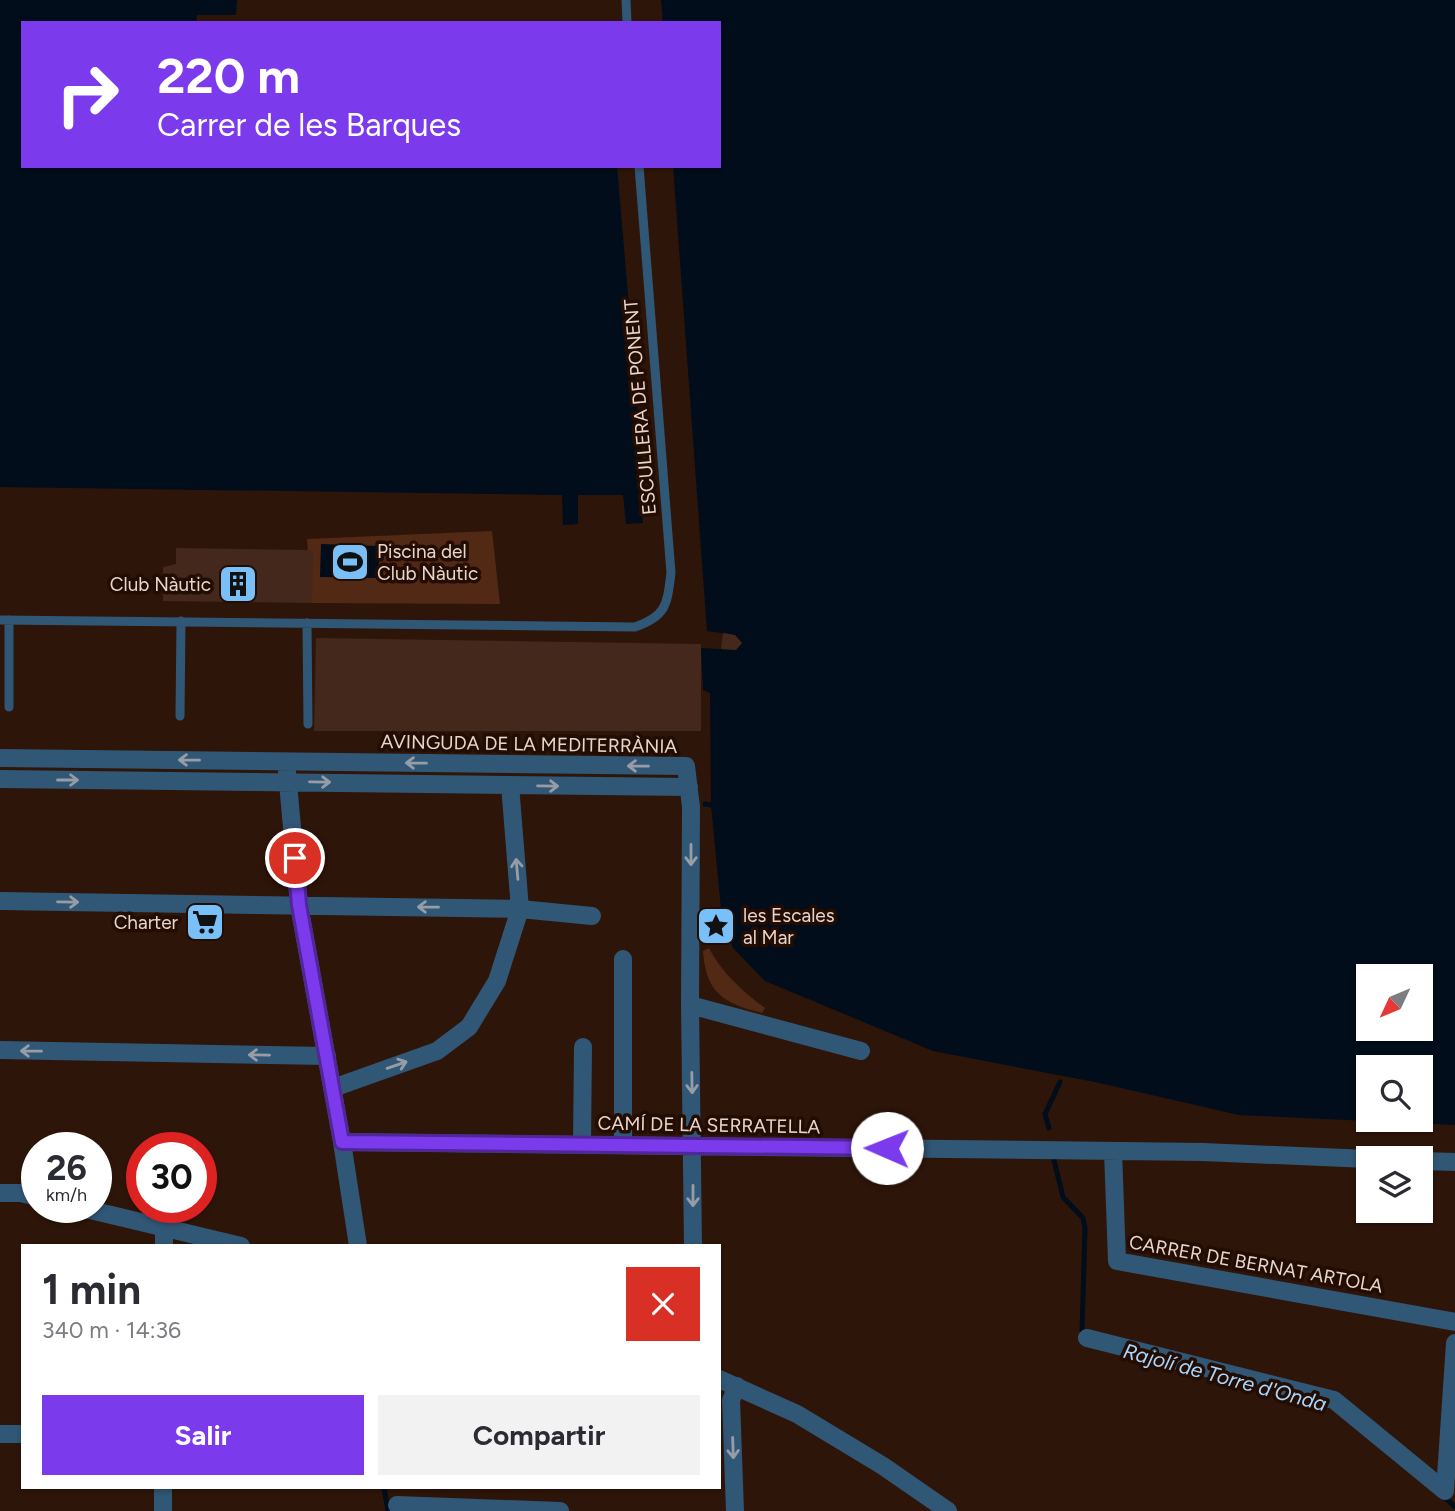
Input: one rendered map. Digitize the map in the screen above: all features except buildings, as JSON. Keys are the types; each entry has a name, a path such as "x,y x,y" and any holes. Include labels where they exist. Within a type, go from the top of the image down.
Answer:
{"street":[{"name":"AVINGUDA DE LA MEDITERRÀNIA","path":"0,758 686,766 689,787"},
{"path":"286,761 299,905 333,1088 358,1244"},
{"path":"0,779 689,787 693,1244"},
{"path":"333,1088 437,1051 469,1027 497,981 520,909 510,785"},
{"path":"0,901 520,909 592,916"},
{"path":"623,959 623,1145"},
{"path":"690,1005 861,1051"},
{"path":"582,1143 583,1047"},
{"path":"0,1050 327,1056"},
{"name":"CAMÍ DE LA SERRATELLA","path":"342,1142 1113,1151 1356,1159"},
{"name":"CARRER DE BERNAT ARTOLA","path":"1113,1151 1117,1261 1455,1322"},
{"path":"1433,1161 1455,1162"},
{"path":"0,1192 21,1193"},
{"path":"112,1215 234,1244"},
{"path":"164,1227 164,1244"},
{"path":"1087,1338 1334,1401 1445,1491 1455,1343"},
{"path":"721,1380 797,1414 883,1466 948,1511"},
{"path":"735,1511 731,1400 737,1386"},
{"path":"0,1434 21,1434"},
{"path":"163,1489 163,1511"},
{"path":"396,1501 560,1511"}],"lane":[{"path":"626,0 627,21"},
{"name":"ESCULLERA DE PONENT","path":"307,623 635,627 654,621 668,600 671,573 639,168"},
{"path":"9,707 4,620 307,623 308,724"},
{"path":"180,716 181,621"}],"shaded area":[{"path":"492,531 500,604 312,603 307,539"},
{"path":"709,948 733,981 765,1008 762,1013 737,1005 719,994 708,977 705,965 703,951"}],"water":[{"path":"0,0 237,0 236,15 197,15 196,21 21,21 21,168 617,168 646,506 642,507 643,523 626,524 623,495 578,495 578,524 563,525 562,495 0,487"},
{"path":"661,0 1455,0 1455,1125 1433,1124 1433,1055 1356,1055 1356,1120 1239,1115 1095,1082 933,1051 765,981 733,948 722,920 711,805 710,693 703,690 701,648 736,650 742,643 735,635 707,631 673,168 721,168 721,21 663,21"},
{"name":"Piscina del Club Nàutic","path":"321,544 380,546 378,578 320,577"}],"waterway":[{"path":"705,804 711,805"},
{"path":"1049,1128 1045,1114 1060,1082"},
{"name":"Rajolí de Torre d'Onda","path":"1054,1160 1063,1197 1083,1218 1085,1228 1082,1332"},
{"path":"384,1489 388,1511"},
{"name":"Rajolí de Torre d'Onda","path":"1442,1495 1455,1507"}],"place":[{"name":"Piscina del Club Nàutic","path":"350,562"},
{"name":"Club Nàutic","path":"238,584"},
{"name":"Charter","path":"205,922"},
{"name":"les Escales al Mar","path":"716,926"}],"route":[{"path":"295,858 299,905 342,1142 887,1148"}]}
